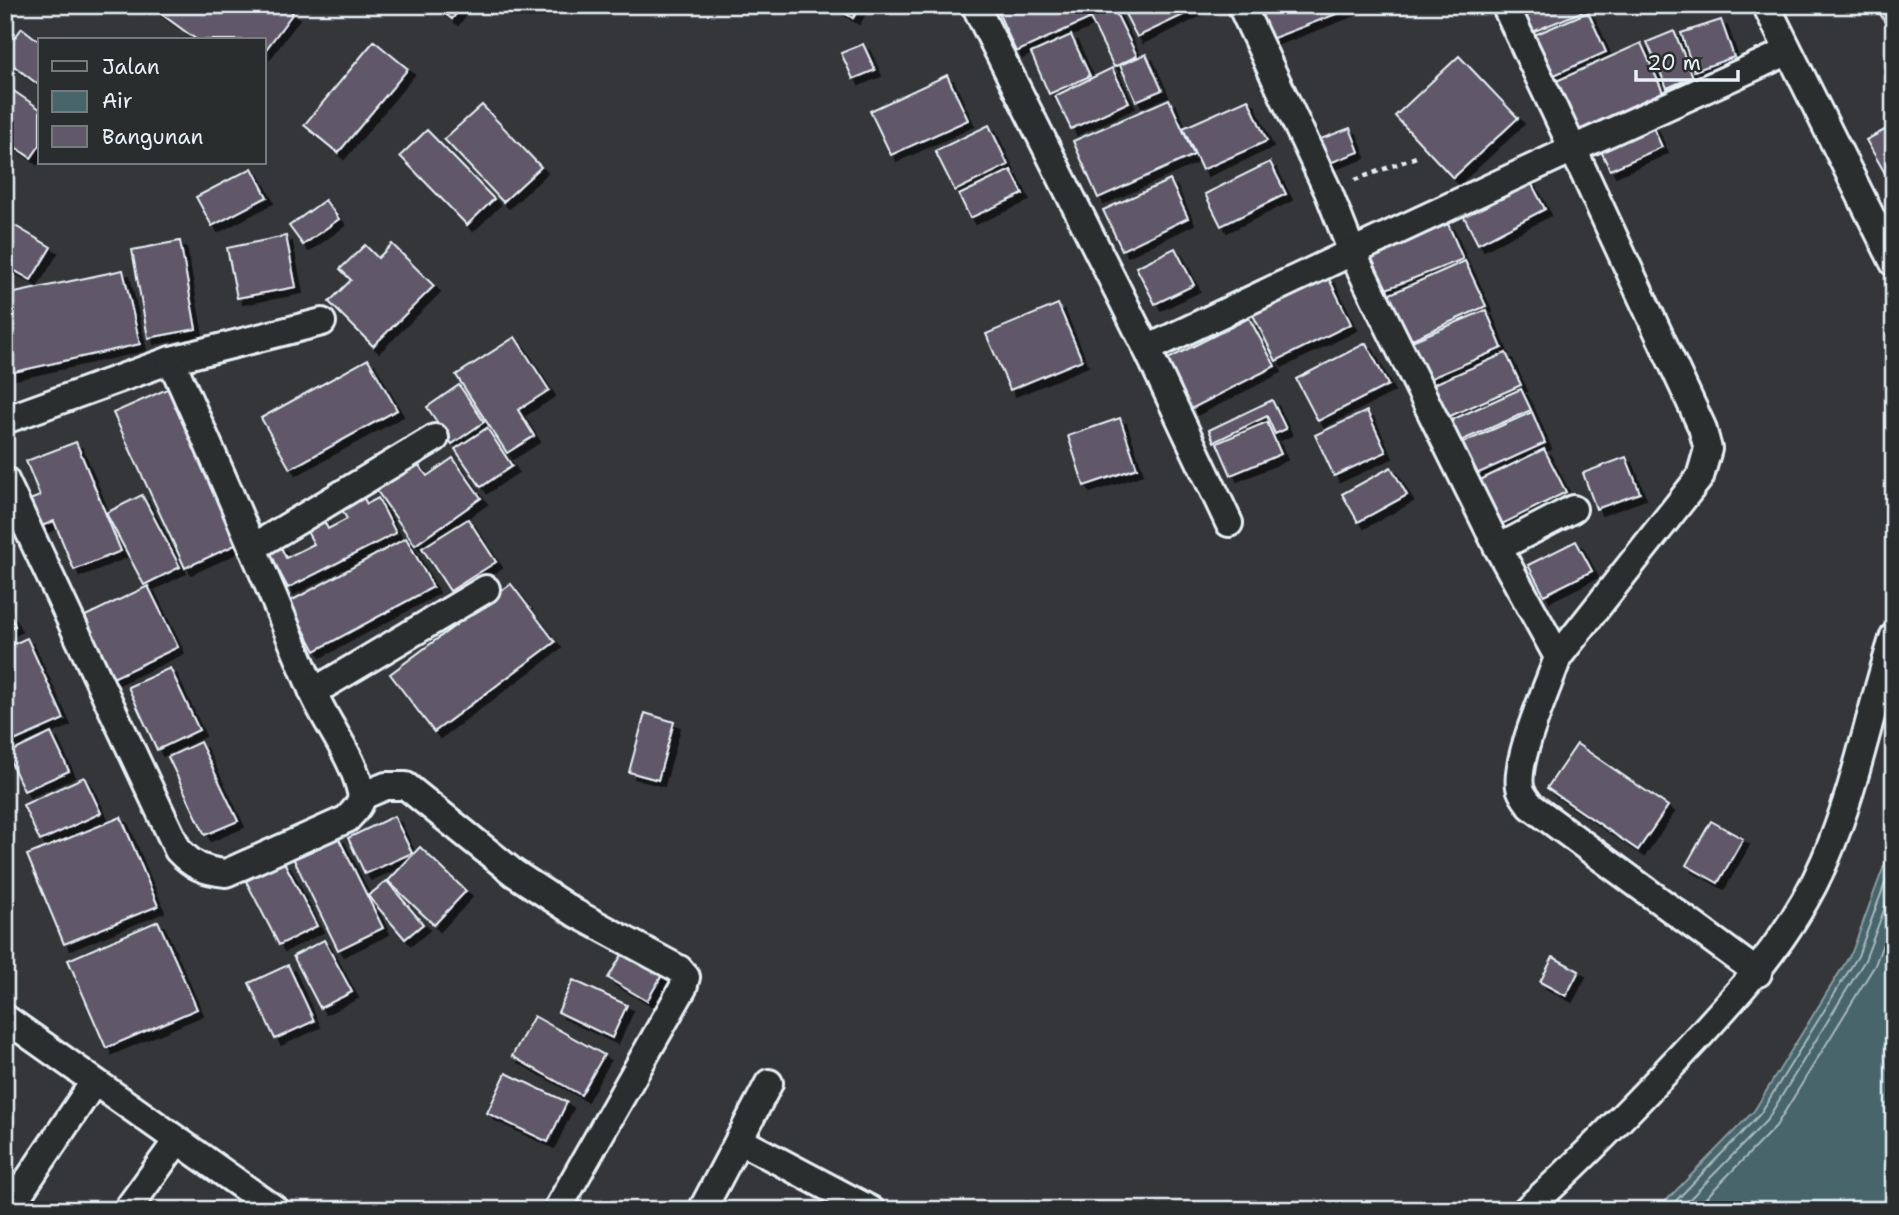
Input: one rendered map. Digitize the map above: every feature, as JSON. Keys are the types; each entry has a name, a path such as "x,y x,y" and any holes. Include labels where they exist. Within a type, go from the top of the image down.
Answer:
{"street":[{"path":"975,5 1147,349 1229,523"},
{"path":"1241,5 1328,191 1352,252 1498,548 1558,657"},
{"path":"1505,5 1702,427 1708,449 1700,477 1558,657 1526,748 1519,775 1520,791 1531,806 1758,973"},
{"path":"1766,5 1894,263"},
{"path":"1147,349 1787,52"},
{"path":"5,420 171,360 322,322"},
{"path":"5,480 178,850 191,864 205,871 226,873 347,818 359,806 362,796 356,776 313,692 254,547 171,360"},
{"path":"254,547 435,438"},
{"path":"1498,548 1573,509"},
{"path":"313,692 486,589"},
{"path":"1526,1210 1647,1091 1758,973 1825,862 1894,636"},
{"path":"362,796 386,786 406,786 534,886 575,913 679,969 686,976 683,988 557,1210"},
{"path":"5,1018 276,1210"},
{"path":"8,1210 94,1082"},
{"path":"702,1210 769,1083"},
{"path":"739,1140 871,1210"},
{"path":"127,1210 177,1141"}],"path":[{"path":"1328,191 1416,157"}],"water":[{"path":"1894,839 1894,1210 1657,1210 1754,1111 1852,952"}],"building":[{"path":"149,5 283,5 293,13 266,49 266,38 194,38"},
{"path":"434,5 463,5 452,19"},
{"path":"832,5 861,5 853,18"},
{"path":"995,5 1083,5 1089,19 1016,52"},
{"path":"1144,5 1204,5 1137,37 1125,14"},
{"path":"1248,5 1351,5 1352,8 1263,42"},
{"path":"1513,5 1590,5 1591,8 1525,35"},
{"path":"1875,5 1894,5 1894,38"},
{"path":"1113,7 1137,56 1114,67 1090,18"},
{"path":"1588,12 1606,52 1543,80 1525,39"},
{"path":"1721,20 1734,57 1694,71 1681,33"},
{"path":"22,28 38,40 38,84 5,59 5,51"},
{"path":"1674,31 1693,77 1667,88 1647,42"},
{"path":"1071,35 1090,76 1049,94 1031,53"},
{"path":"374,41 408,69 338,153 304,125"},
{"path":"1641,43 1663,92 1575,132 1552,83"},
{"path":"863,44 875,70 853,79 841,53"},
{"path":"1146,54 1162,90 1136,101 1120,65"},
{"path":"1459,56 1518,118 1453,178 1395,116"},
{"path":"1112,68 1129,102 1071,129 1055,96"},
{"path":"947,75 968,120 891,155 870,111"},
{"path":"5,85 38,108 38,148 31,158 5,140"},
{"path":"1169,99 1194,155 1098,198 1073,141"},
{"path":"1248,99 1267,141 1202,170 1183,128"},
{"path":"482,105 541,167 503,202 444,139"},
{"path":"989,125 1008,165 955,191 935,151"},
{"path":"1652,125 1662,147 1610,170 1599,147"},
{"path":"1894,125 1894,179 1890,182 1866,140"},
{"path":"1350,128 1359,152 1324,165 1315,141"},
{"path":"427,130 494,199 467,225 400,156"},
{"path":"1270,162 1286,194 1221,226 1205,194"},
{"path":"252,168 267,197 212,226 196,197"},
{"path":"1011,170 1023,194 970,218 959,195"},
{"path":"1529,179 1545,209 1478,244 1462,213"},
{"path":"1170,180 1188,218 1122,250 1103,210"},
{"path":"325,200 339,219 303,245 289,226"},
{"path":"5,220 51,247 31,280 5,265"},
{"path":"1448,224 1463,259 1376,293 1362,258"},
{"path":"286,236 296,287 237,298 227,248"},
{"path":"180,241 196,329 148,338 132,250"},
{"path":"392,244 434,286 373,346 329,302 351,280 340,269 365,245 378,258"},
{"path":"1175,248 1194,285 1155,304 1136,267"},
{"path":"1465,261 1486,306 1401,344 1381,298"},
{"path":"123,270 140,344 5,374 5,295"},
{"path":"1328,277 1351,324 1276,361 1252,313"},
{"path":"1058,304 1082,360 1010,390 986,334"},
{"path":"1486,310 1502,348 1424,381 1407,343"},
{"path":"1249,318 1275,366 1187,411 1162,362"},
{"path":"515,337 549,390 518,410 534,436 507,453 456,375"},
{"path":"1366,343 1388,385 1318,421 1296,379"},
{"path":"1506,353 1521,385 1441,420 1427,387"},
{"path":"368,359 397,410 290,469 261,418"},
{"path":"176,385 248,539 185,568 113,413"},
{"path":"459,385 484,422 452,444 427,407"},
{"path":"1521,389 1531,410 1456,443 1447,422"},
{"path":"1272,400 1286,429 1275,434 1267,416 1214,442 1209,430"},
{"path":"1367,411 1386,452 1334,476 1315,435"},
{"path":"1532,412 1545,443 1472,476 1458,445"},
{"path":"1120,418 1137,468 1084,486 1068,436"},
{"path":"1267,422 1281,454 1231,475 1217,443"},
{"path":"487,428 512,466 481,487 455,449"},
{"path":"76,442 121,551 74,570 54,521 37,528 27,501 40,496 26,461"},
{"path":"1544,449 1566,492 1492,529 1470,485"},
{"path":"1626,457 1640,493 1596,509 1583,473"},
{"path":"453,458 481,498 415,545 377,491 417,463 427,476"},
{"path":"1391,467 1407,495 1358,522 1342,494"},
{"path":"142,495 180,567 144,585 106,513"},
{"path":"362,495 367,504 378,498 396,533 288,588 268,551 280,545 286,558 314,544 305,528 323,519 328,529 347,519 340,506"},
{"path":"468,519 496,562 450,591 422,548"},
{"path":"406,538 433,587 315,651 289,602"},
{"path":"1576,541 1592,571 1544,595 1528,565"},
{"path":"511,584 555,642 434,732 390,674"},
{"path":"148,586 178,647 111,679 81,618"},
{"path":"5,604 15,626 5,631"},
{"path":"27,638 64,719 5,745 5,648"},
{"path":"170,668 199,730 157,750 128,687"},
{"path":"645,713 674,722 658,780 629,772"},
{"path":"51,733 69,771 24,791 7,754"},
{"path":"200,742 238,821 205,835 168,757"},
{"path":"1577,744 1668,806 1638,850 1547,788"},
{"path":"84,777 101,813 40,841 23,805"},
{"path":"394,816 412,853 365,874 348,838"},
{"path":"121,817 158,906 64,944 27,855"},
{"path":"1711,821 1743,839 1718,883 1686,865"},
{"path":"338,837 383,928 338,950 293,858"},
{"path":"420,847 466,891 434,925 388,881"},
{"path":"284,862 317,926 279,945 246,881"},
{"path":"387,881 423,924 405,939 368,896"},
{"path":"158,921 197,1009 106,1048 68,960"},
{"path":"324,940 352,992 320,1008 293,956"},
{"path":"623,953 662,975 647,1001 608,978"},
{"path":"1553,957 1579,971 1566,996 1540,982"},
{"path":"288,965 314,1021 275,1039 249,983"},
{"path":"573,980 627,1005 612,1038 558,1012"},
{"path":"534,1016 604,1055 581,1095 512,1056"},
{"path":"506,1073 567,1102 548,1142 487,1113"}]}
